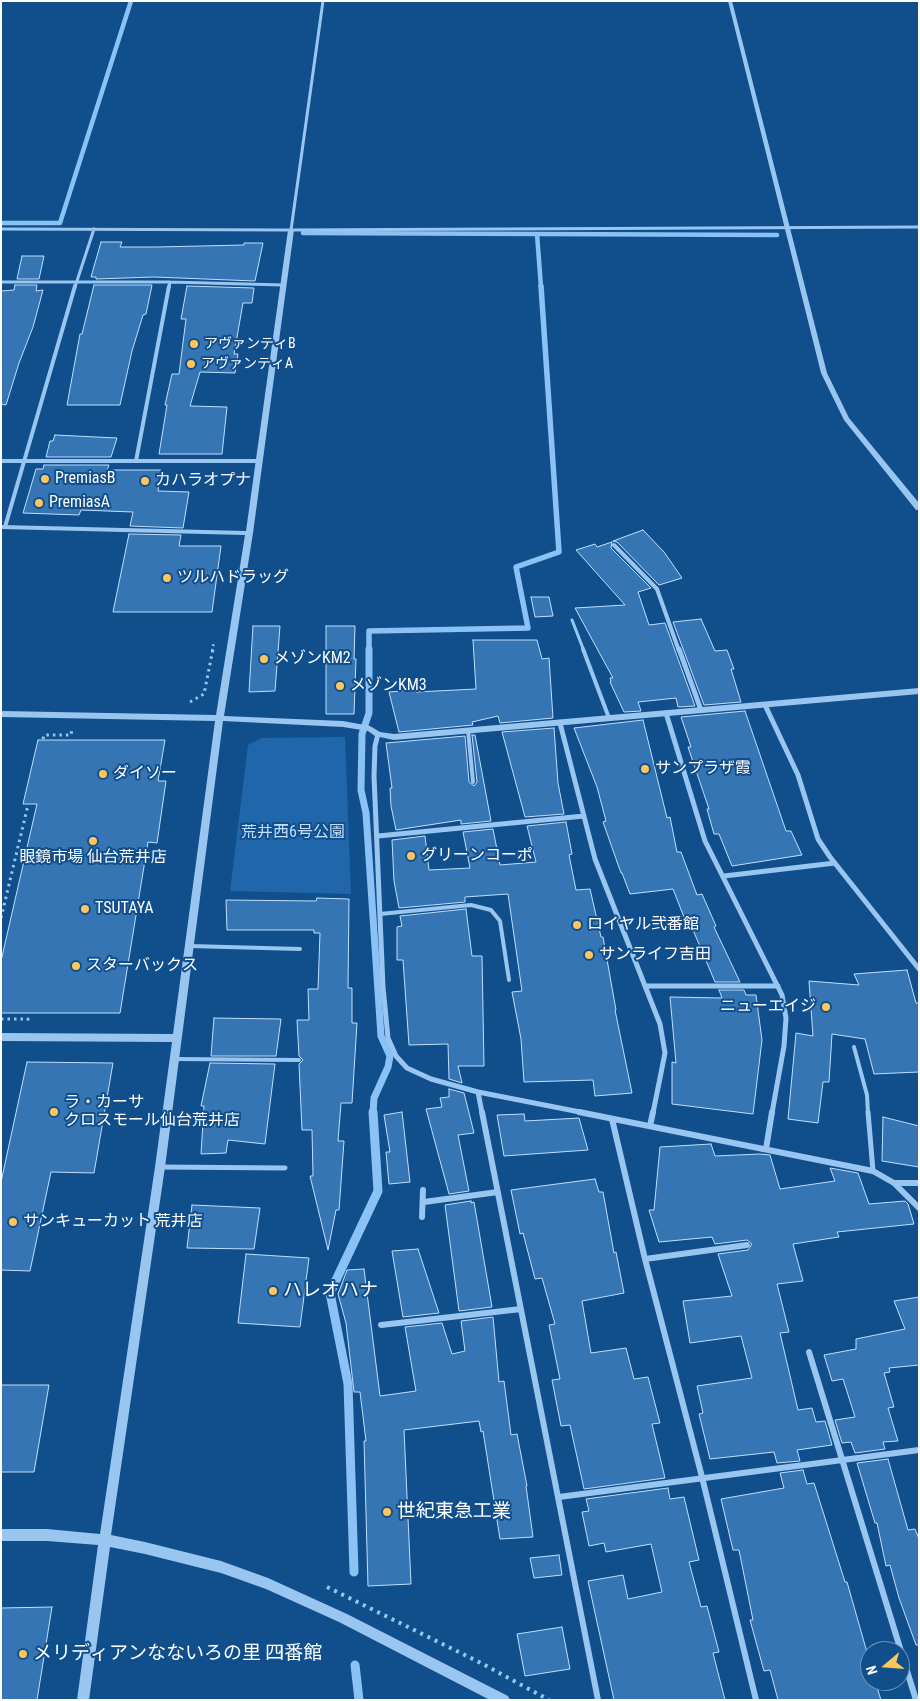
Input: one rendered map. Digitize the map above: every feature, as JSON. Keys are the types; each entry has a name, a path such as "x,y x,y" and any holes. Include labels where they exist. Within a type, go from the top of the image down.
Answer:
{"street":[{"path":"83,1700 160,1167 188,946 249,532 323,1"},
{"path":"730,1 824,373 846,419 919,508"},
{"path":"1,229 291,230 919,227"},
{"path":"94,229 76,283 26,460 3,527 249,532"},
{"path":"1,282 170,282 283,286"},
{"path":"136,461 170,282"},
{"path":"1,460 259,460"},
{"path":"614,545 657,590 702,710"},
{"path":"1,714 221,718 355,726 394,737 919,691"},
{"path":"765,705 798,775 818,840 919,968"},
{"path":"666,713 705,841 782,995 786,1018 784,1046 766,1149"},
{"path":"560,722 595,859 660,1024 665,1053 650,1126"},
{"path":"378,734 375,746 374,776 383,987 388,1038 396,1056 407,1068 431,1079 478,1092 873,1171 894,1183 919,1208"},
{"path":"378,836 584,816"},
{"path":"724,876 835,863"},
{"path":"645,986 778,986"},
{"path":"1,1037 176,1038"},
{"path":"478,1092 598,1700"},
{"path":"612,1119 645,1259 702,1477 756,1700"},
{"path":"894,1183 919,1183"},
{"path":"422,1217 423,1190"},
{"path":"424,1202 498,1192"},
{"path":"645,1259 747,1245"},
{"path":"381,1325 521,1309"},
{"path":"809,1352 916,1700"},
{"path":"559,1497 919,1450"},
{"path":"1,1535 48,1535 105,1540 146,1548 221,1567 268,1584 343,1618 504,1700"}],"lane":[{"path":"572,620 610,718"},
{"path":"468,730 473,782"},
{"path":"380,914 471,905 491,910 500,921 509,980"},
{"path":"188,946 300,949"},
{"path":"854,1047 867,1095 873,1171"},
{"path":"173,1060 299,1060"},
{"path":"160,1167 285,1168"}],"path":[{"path":"186,705 204,694 215,638"},
{"path":"43,739 44,735 71,736 73,726"},
{"path":"1,918 28,805"},
{"path":"327,1587 481,1663 549,1700"}],"green space":[{"name":"荒井西6号公園","path":"345,737 351,894 230,891 248,745 262,738"}],"building":[{"path":"101,242 122,242 120,247 263,243 255,281 154,277 96,279 96,277 91,277"},
{"path":"22,256 44,256 39,279 17,279"},
{"path":"15,285 37,285 36,291 43,290 33,327 6,405 1,404 1,291 14,290"},
{"path":"94,285 152,285 146,314 143,315 132,351 120,405 67,405 80,334 82,334"},
{"path":"187,286 254,288 252,303 243,303 234,354 238,354 235,373 200,372 190,406 227,407 222,454 159,454 167,405 165,405 172,374 179,374 186,319 181,319"},
{"path":"55,435 117,438 111,457 46,457 50,441 53,441"},
{"path":"44,465 109,465 107,470 161,470 158,491 189,492 183,528 130,526 133,512 81,510 79,515 23,513 36,469 43,469"},
{"path":"643,530 664,552 682,578 659,585 617,542 613,541"},
{"path":"129,534 181,535 179,546 221,546 212,612 113,612"},
{"path":"612,542 611,548 651,588 638,592 649,625 665,623 695,706 678,707 676,698 638,702 641,711 624,712 610,682 610,678 613,678 575,608 625,605 576,550 595,544 597,547"},
{"path":"531,597 549,597 553,616 535,617"},
{"path":"701,619 715,651 727,650 734,669 731,669 741,702 704,705 673,622"},
{"name":"メゾンKM2","path":"253,626 280,626 275,691 249,692"},
{"name":"メゾンKM3","path":"326,626 355,626 354,714 326,714"},
{"path":"473,640 537,640 542,659 549,658 553,718 500,723 498,716 472,722 473,725 399,732 389,692 476,689"},
{"path":"745,711 786,831 791,831 802,855 732,866 719,834 714,834 707,809 709,809 688,747 691,747 681,717"},
{"path":"643,720 667,818 670,817 677,852 681,852 697,895 702,894 716,926 714,927 740,982 715,982 693,930 689,930 673,889 630,894 621,873 603,822 606,821 597,787 574,728"},
{"path":"554,728 558,783 564,814 525,817 502,732"},
{"path":"472,735 475,735 491,821 461,824 461,820 396,830 391,806 390,788 392,788 386,743 465,736 469,782 474,786 477,782"},
{"path":"38,740 165,740 158,781 166,781 157,843 148,842 120,1013 1,1013 1,961 37,804 23,804"},
{"path":"566,822 572,854 569,855 576,890 590,889 601,937 603,937 615,1010 632,1093 595,1096 593,1080 524,1082 521,1039 512,992 522,991 508,894 465,897 465,902 399,908 394,881 392,840 425,836 429,870 470,868 463,832 493,829 500,865 536,862 527,826"},
{"path":"317,898 349,899 348,988 352,988 352,1023 357,1023 352,1103 341,1103 338,1141 344,1141 339,1210 336,1210 328,1250 310,1176 313,1176 312,1130 302,1130 299,1064 303,1060 299,1056 297,1020 309,1020 308,989 318,989 320,933 314,933 314,930 227,930 226,900 316,901"},
{"path":"466,909 472,956 482,956 484,1066 458,1066 462,1083 449,1079 448,1044 409,1045 403,960 397,960 397,927 402,926 400,916"},
{"path":"907,970 916,1003 919,1003 919,1072 874,1074 865,1039 832,1034 829,1082 823,1082 818,1123 788,1119 796,1033 813,1036 809,981 859,985 854,974"},
{"path":"719,990 744,990 746,995 756,995 762,1040 753,1114 672,1104 672,1062 676,1063 670,997 722,998"},
{"path":"214,1018 281,1019 276,1056 211,1056"},
{"path":"27,1062 113,1063 94,1173 51,1172 30,1271 1,1270 1,1182"},
{"path":"210,1063 275,1064 265,1144 228,1140 226,1153 201,1154 204,1106 201,1106"},
{"path":"449,1089 464,1093 474,1133 458,1135 469,1191 449,1194 426,1109 442,1107 440,1098 449,1097"},
{"path":"402,1112 410,1182 389,1184 386,1152 390,1152 384,1115"},
{"path":"524,1114 525,1121 579,1118 588,1150 504,1156 497,1115"},
{"path":"883,1117 919,1126 919,1167 882,1161"},
{"path":"711,1144 715,1156 770,1155 780,1189 835,1181 830,1168 858,1173 869,1204 905,1201 908,1204 914,1224 837,1232 839,1237 793,1244 803,1281 777,1284 789,1332 780,1333 798,1410 812,1408 816,1422 825,1421 832,1445 797,1450 800,1461 777,1463 774,1452 710,1459 699,1414 703,1413 697,1386 752,1378 741,1336 690,1343 683,1301 732,1296 718,1254 748,1250 752,1244 747,1240 715,1244 712,1237 659,1242 649,1210 654,1210 660,1147"},
{"path":"595,1179 599,1192 603,1192 614,1253 616,1252 624,1293 582,1301 591,1353 626,1348 634,1379 648,1377 660,1423 652,1424 665,1478 584,1489 570,1425 561,1426 552,1380 560,1379 549,1325 555,1324 542,1278 535,1279 523,1233 520,1234 511,1190"},
{"path":"471,1201 471,1203 474,1202 492,1307 459,1311 445,1205"},
{"path":"192,1205 260,1208 254,1249 187,1248"},
{"path":"418,1249 439,1313 403,1317 392,1251"},
{"name":"ハレオハナ","path":"246,1254 309,1258 300,1327 238,1323"},
{"path":"364,1269 380,1396 416,1391 405,1327 442,1323 452,1354 465,1351 461,1321 493,1317 499,1382 504,1381 511,1435 517,1434 527,1486 533,1537 500,1539 483,1431 481,1432 479,1421 404,1430 411,1584 368,1586 364,1441 366,1441 360,1392 354,1392 346,1323 338,1294 347,1270"},
{"path":"919,1297 919,1365 889,1368 890,1372 884,1373 894,1407 888,1408 898,1441 883,1442 885,1449 855,1453 851,1442 842,1443 835,1420 855,1417 843,1379 832,1381 824,1355 856,1349 856,1339 905,1329 894,1301"},
{"path":"1,1385 49,1385 34,1472 1,1472"},
{"path":"888,1459 908,1530 915,1529 919,1539 919,1645 916,1645 899,1598 890,1565 886,1566 877,1523 875,1523 857,1463"},
{"path":"803,1470 807,1484 814,1483 845,1582 847,1582 864,1641 860,1641 860,1691 878,1691 881,1700 778,1700 770,1670 764,1671 750,1620 753,1620 739,1550 733,1550 721,1499 784,1488 780,1473"},
{"path":"668,1488 670,1499 684,1497 699,1560 689,1562 701,1607 707,1606 719,1652 713,1653 725,1700 614,1700 588,1581 623,1575 628,1599 662,1592 651,1544 606,1552 604,1543 589,1546 582,1512 589,1511 586,1499"},
{"path":"559,1555 562,1575 534,1578 530,1558"},
{"name":"メリディアンなないろの里 四番館","path":"52,1607 37,1700 1,1700 1,1608"},
{"path":"562,1627 570,1669 525,1676 517,1634"}],"waterway":[{"path":"1,223 60,223 131,1"},
{"path":"303,233 777,235"},
{"path":"537,234 541,287"},
{"path":"373,1113 374,1098 388,1067 390,1056 381,1036 366,813 361,790 362,734 369,713 369,631 528,628 516,567 559,552 541,286"},
{"path":"354,1572 348,1384 330,1293 378,1191 373,1113"},
{"path":"355,1665 359,1700"}],"place":[{"name":"アヴァンティB","path":"194,344"},
{"name":"アヴァンティA","path":"191,364"},
{"name":"PremiasB","path":"45,479"},
{"name":"カハラオプナ","path":"145,481"},
{"name":"PremiasA","path":"39,503"},
{"name":"ツルハドラッグ","path":"167,578"},
{"name":"メゾンKM2","path":"264,659"},
{"name":"メゾンKM3","path":"340,686"},
{"name":"サンプラザ霞","path":"645,769"},
{"name":"ダイソー","path":"103,774"},
{"name":"眼鏡市場 仙台荒井店","path":"93,841"},
{"name":"グリーンコーポ","path":"411,856"},
{"name":"TSUTAYA","path":"85,909"},
{"name":"ロイヤル弐番館","path":"577,925"},
{"name":"サンライフ吉田","path":"589,955"},
{"name":"スターバックス","path":"76,966"},
{"name":"ニューエイジ","path":"826,1007"},
{"name":"ラ・カーサ クロスモール仙台荒井店","path":"54,1112"},
{"name":"サンキューカット 荒井店","path":"13,1222"},
{"name":"ハレオハナ","path":"273,1291"},
{"name":"世紀東急工業","path":"387,1512"},
{"name":"メリディアンなないろの里 四番館","path":"23,1654"}]}
